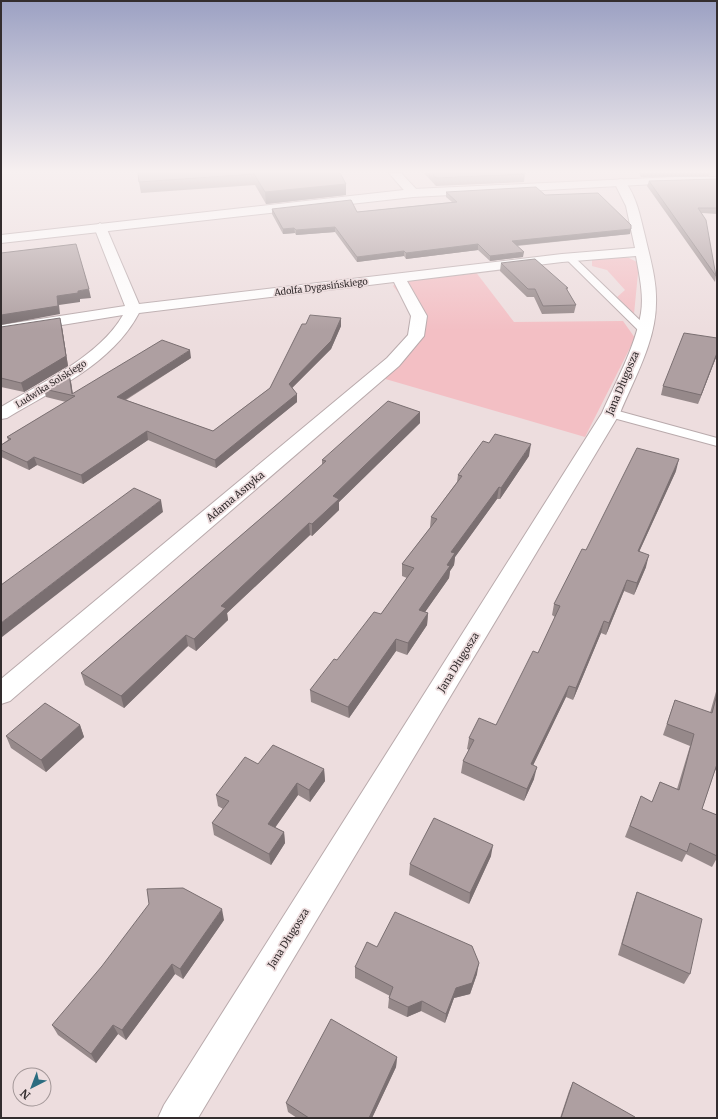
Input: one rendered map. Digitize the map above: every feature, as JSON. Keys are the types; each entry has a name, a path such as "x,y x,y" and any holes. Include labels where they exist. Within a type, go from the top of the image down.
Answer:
{"street":[{"path":"1,239 116,225"},
{"name":"Jana Długosza","path":"177,1118 611,413 644,330 649,303 642,251 636,225"},
{"path":"100,227 134,309"},
{"name":"Adolfa Dygasińskiego","path":"1,330 134,309 569,257 642,251"},
{"name":"Adama Asnyka","path":"1,694 393,362 416,336 418,316 398,277"},
{"name":"Ludwika Solskiego","path":"1,414 83,366 123,329 134,309"}],"lane":[{"path":"569,257 644,330"},
{"path":"611,413 717,442"}],"shaded area":[{"path":"616,255 629,258 639,263 634,314 616,298 625,290 607,270 592,266 592,260 601,256"},
{"path":"475,271 514,322 623,321 635,338 585,437 382,378 423,338 411,310 393,286 397,282"}],"building":[{"path":"281,225 631,225 631,229 512,241 524,252 490,256 478,244 406,253 404,251 357,257 335,227 296,230 294,228 283,229"},
{"path":"680,225 707,225 716,276"},
{"path":"76,244 89,289 78,291 78,293 57,296 58,306 1,315 1,253"},
{"path":"535,259 568,288 566,288 576,305 543,306 535,289 528,289 501,263"},
{"path":"310,315 341,318 331,341 289,384 297,394 215,460 147,431 81,475 34,457 27,462 1,450 1,445 11,439 7,437 75,396 44,389 69,374 72,394 162,340 190,350 117,397 213,431 270,388 302,324 306,324"},
{"path":"60,318 66,356 21,383 1,378 1,327"},
{"path":"684,333 717,338 717,353 701,395 663,386"},
{"path":"388,401 420,412 333,496 339,499 312,524 309,523 221,606 226,608 194,639 186,635 121,696 81,673 281,501 326,461 322,460"},
{"path":"495,434 531,444 501,488 499,487 451,552 455,553 447,565 450,566 419,610 428,613 408,643 396,639 348,707 310,690 334,659 337,660 374,612 381,614 414,568 402,564 437,519 431,517 462,476 458,475 483,441 489,443"},
{"path":"637,448 679,459 638,551 649,555 637,583 627,580 609,623 604,621 576,688 569,686 531,764 537,767 527,789 463,761 474,740 469,738 479,718 496,725 533,651 538,653 560,606 554,604 582,549 586,550"},
{"path":"134,488 161,500 1,623 1,585"},
{"path":"717,694 717,764 702,809 717,815 717,856 690,843 687,852 630,826 641,796 652,802 660,782 679,790 694,734 667,724 675,700 712,713"},
{"path":"45,703 80,725 41,760 6,736"},
{"path":"273,745 324,769 309,790 297,783 268,824 284,832 269,854 212,823 229,801 216,795 245,757 258,764"},
{"path":"434,818 493,845 470,893 410,864"},
{"path":"183,888 222,909 180,969 172,964 122,1030 113,1025 91,1054 52,1025 102,966 149,904 147,889"},
{"path":"637,892 702,919 690,974 622,944"},
{"path":"395,912 472,946 479,963 472,983 456,988 446,1014 422,1001 408,1007 389,998 393,987 355,967 367,942 377,947"},
{"path":"331,1019 397,1057 369,1118 309,1118 286,1103"},
{"path":"573,1082 635,1117 635,1118 561,1118"}]}
